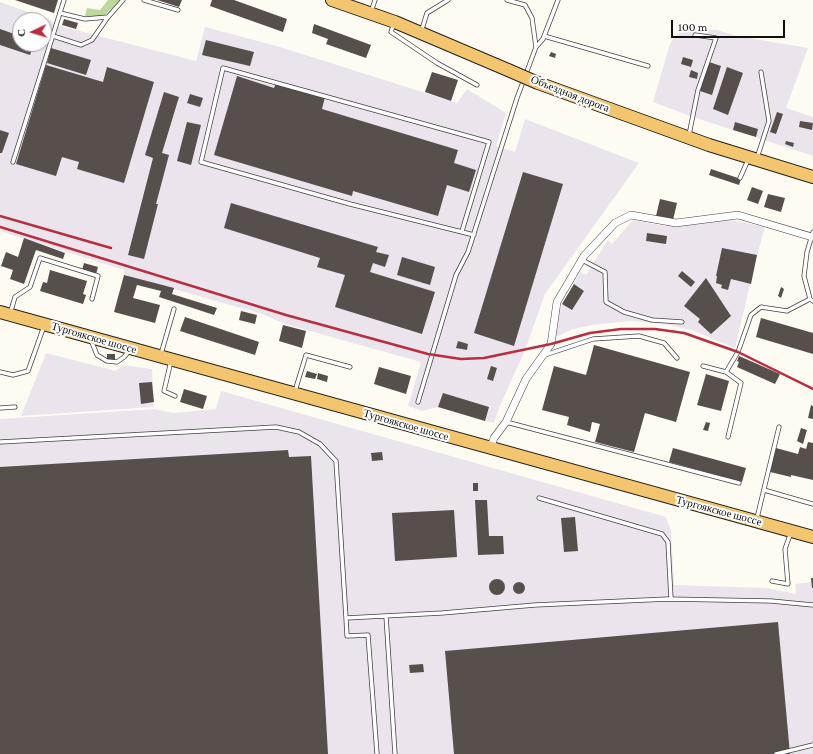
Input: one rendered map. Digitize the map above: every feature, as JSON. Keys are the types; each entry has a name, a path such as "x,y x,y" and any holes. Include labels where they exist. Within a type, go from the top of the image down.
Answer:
{"main road":[{"name":"Объездная дорога","path":"332,0 395,22 538,83 689,138 813,177"},
{"name":"Тургоякское шоссе","path":"5,313 490,449 813,537"}],"street":[{"path":"490,449 494,438 506,422 526,379 551,344 557,302 582,260 615,223 631,216 676,223 738,215 812,234"}],"lane":[{"path":"13,162 64,0"},
{"path":"53,36 81,45 92,40 108,17 123,0"},
{"path":"144,0 178,10"},
{"path":"371,13 375,0"},
{"path":"437,0 439,6"},
{"path":"420,33 427,14 448,0"},
{"path":"507,0 525,5 532,18 536,47"},
{"path":"418,402 456,275 468,252 474,235 517,98 536,47 544,36 558,0"},
{"path":"60,13 85,19 108,17"},
{"path":"395,22 392,32 437,63 477,85"},
{"path":"689,138 698,90 716,38 696,35"},
{"path":"544,36 648,66"},
{"path":"462,231 489,142 223,68 201,162 350,204 474,235"},
{"path":"740,178 753,158 769,121 761,72"},
{"path":"726,372 738,352 751,315 761,307 787,311 812,300 804,276 807,252 812,234"},
{"path":"5,313 15,297 30,287 40,258 98,276 92,299"},
{"path":"582,260 605,272 606,302 624,312 652,320 682,322"},
{"path":"174,308 166,358 164,391 175,396"},
{"path":"0,372 13,375 28,371 45,324"},
{"path":"542,356 593,339 639,336 664,343 678,358"},
{"path":"90,337 97,355 107,361 117,362 124,357 131,348"},
{"path":"294,394 306,355 350,367"},
{"path":"703,366 726,372 741,383 728,437"},
{"path":"0,408 15,407"},
{"path":"506,422 739,483"},
{"path":"0,442 276,427 299,432 320,444 336,461 347,636 368,635 377,754"},
{"path":"756,521 779,427"},
{"path":"764,490 813,504"},
{"path":"539,498 662,534 668,542 671,599"},
{"path":"772,581 788,584 785,549 792,531"},
{"path":"346,618 535,605 671,599 771,601 813,605"},
{"path":"386,616 395,754"},
{"path":"776,754 813,745"}],"shaded area":[{"path":"0,2 28,12 12,12 12,52 52,52 52,21 56,25 196,61 205,27 280,47 457,103 467,89 506,113 496,146 515,152 525,119 639,163 545,294 525,350 499,408 494,423 438,407 422,411 408,406 421,362 285,324 262,314 124,275 124,270 0,231"},
{"path":"691,29 717,30 737,36 808,48 786,108 813,117 813,156 693,117 653,102 670,44 674,37 680,32"},
{"path":"726,219 765,227 735,348 691,330 664,324 630,321 592,325 573,329 556,337 557,315 580,272 586,275 608,240 612,244 633,220 665,226 685,225"},
{"path":"46,353 116,371 123,365 152,369 154,407 21,416"},
{"path":"221,391 666,517 671,531 674,585 766,588 796,594 795,584 811,582 811,578 813,578 813,754 0,754 0,419 155,409 173,413 216,409"}],"green space":[{"path":"108,0 121,0 105,15 95,17 85,16 87,8 100,10"}],"building":[{"path":"15,0 58,0 54,13"},
{"path":"157,0 182,0 179,7"},
{"path":"212,0 234,0 287,19 283,32 210,6"},
{"path":"64,19 78,23 76,29 62,25"},
{"path":"314,24 371,45 366,58 326,44 328,39 312,33"},
{"path":"0,29 12,33 12,49 0,45"},
{"path":"206,40 254,52 250,66 202,55"},
{"path":"52,48 91,60 86,75 47,63"},
{"path":"21,52 31,52 30,55"},
{"path":"551,52 556,54 555,58 549,56"},
{"path":"683,57 693,60 691,67 681,64"},
{"path":"709,62 721,66 712,95 700,91"},
{"path":"46,65 103,82 107,67 154,82 124,183 77,169 79,162 62,157 56,176 16,164"},
{"path":"727,67 743,73 728,115 713,109"},
{"path":"691,70 698,73 697,79 689,77"},
{"path":"432,72 458,80 451,101 425,92"},
{"path":"237,76 274,88 276,83 325,97 322,109 458,150 454,163 476,170 469,192 447,185 438,216 353,191 352,196 214,155"},
{"path":"164,92 179,97 162,153 169,155 144,259 128,255 153,158 145,155"},
{"path":"190,94 203,98 200,107 187,103"},
{"path":"777,112 783,114 776,134 770,132"},
{"path":"800,121 813,123 812,130 799,127"},
{"path":"187,122 201,125 191,165 177,161"},
{"path":"735,122 758,129 756,137 733,130"},
{"path":"0,130 9,133 2,153 0,153"},
{"path":"786,141 794,143 793,147 785,144"},
{"path":"711,169 741,179 739,185 709,175"},
{"path":"523,172 563,184 514,346 474,333"},
{"path":"752,187 763,191 758,204 747,200"},
{"path":"768,194 785,198 781,212 764,207"},
{"path":"660,199 677,203 673,220 656,216"},
{"path":"231,203 378,247 376,252 389,255 385,267 373,263 370,272 435,292 422,334 335,307 345,275 317,267 320,258 224,228"},
{"path":"647,233 667,236 666,244 646,241"},
{"path":"24,238 65,253 63,259 36,250 24,284 10,279 13,270 1,266 6,252 18,257"},
{"path":"722,248 757,255 751,284 731,279 728,290 721,288 722,285 716,283"},
{"path":"402,257 435,267 430,285 397,275"},
{"path":"84,263 98,267 96,274 82,270"},
{"path":"50,270 87,281 83,294 86,295 83,304 40,291 43,282 47,283"},
{"path":"682,271 695,282 691,287 678,276"},
{"path":"124,275 174,288 172,294 217,308 214,315 159,297 161,291 137,285 133,298 160,305 155,323 114,312"},
{"path":"706,278 731,316 711,334 698,322 700,319 684,306"},
{"path":"574,284 584,291 572,310 562,304"},
{"path":"781,287 784,289 781,298 778,296"},
{"path":"241,311 257,315 255,324 239,320"},
{"path":"185,317 259,342 255,355 180,331"},
{"path":"761,318 813,333 813,354 756,337"},
{"path":"283,325 306,331 302,348 279,341"},
{"path":"458,341 468,344 467,350 456,348"},
{"path":"594,345 690,372 676,422 645,413 634,452 595,442 600,424 592,422 590,432 567,425 569,417 542,410 554,366 586,375"},
{"path":"107,354 115,354 115,360 107,360"},
{"path":"739,356 780,374 775,384 737,367"},
{"path":"491,366 497,368 493,381 487,379"},
{"path":"379,367 411,376 406,394 374,384"},
{"path":"307,371 317,374 315,379 305,377"},
{"path":"318,373 328,376 327,382 317,379"},
{"path":"706,374 729,381 721,411 697,405"},
{"path":"152,382 154,402 141,404 139,383"},
{"path":"184,389 207,396 203,409 180,402"},
{"path":"443,393 489,407 485,421 438,407"},
{"path":"811,405 813,406 813,419 808,418"},
{"path":"706,422 710,423 708,431 703,430"},
{"path":"801,428 807,430 803,444 797,441"},
{"path":"808,442 813,443 813,480 770,472 776,448 798,454 800,447 806,449"},
{"path":"673,448 746,468 742,482 669,462"},
{"path":"288,450 289,457 311,456 328,754 0,754 0,467"},
{"path":"382,452 383,460 372,461 371,453"},
{"path":"473,483 478,483 478,491 473,491"},
{"path":"475,500 487,500 489,536 503,536 504,554 478,555"},
{"path":"454,510 457,557 395,561 392,513"},
{"path":"575,517 578,551 564,552 561,518"},
{"path":"811,578 813,578 813,588 812,588"},
{"path":"494,579 500,579 505,584 503,593 500,595 494,595 489,590 489,584"},
{"path":"519,582 523,584 525,588 523,592 519,594 515,592 513,588 515,584"},
{"path":"778,622 790,754 454,754 445,651"},
{"path":"423,664 424,672 410,673 409,665"}],"railway":[{"path":"0,216 111,248"},
{"path":"0,227 286,315 428,354 461,359 484,358 551,344 590,333 621,329 655,329 684,333 738,352 813,389"}]}
